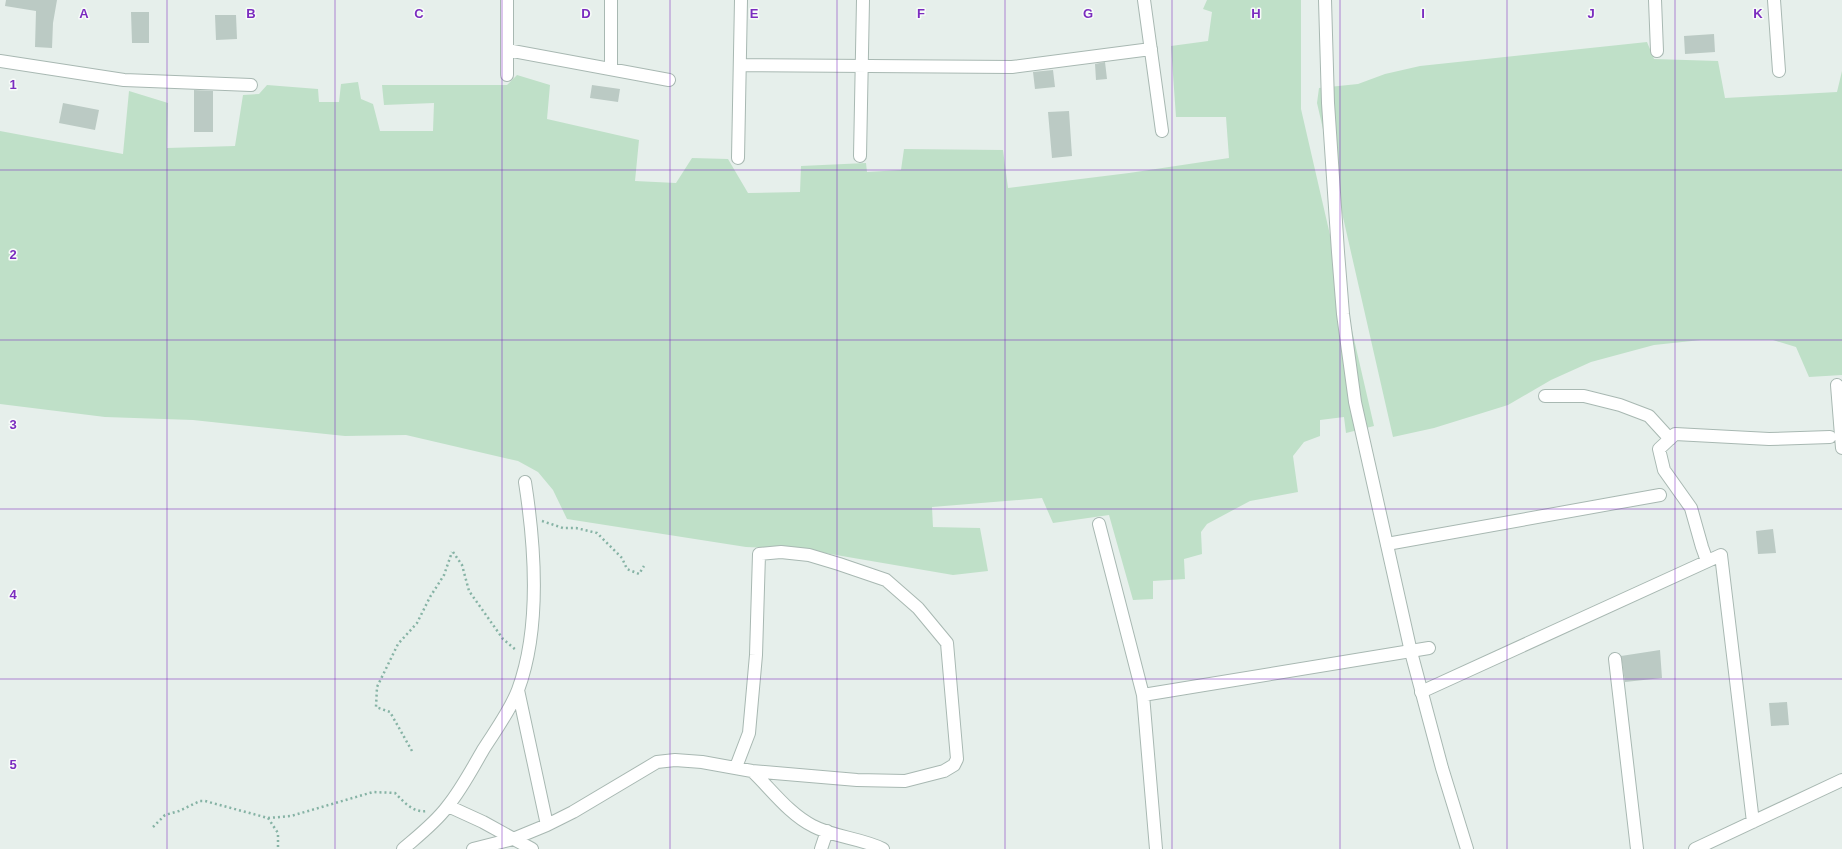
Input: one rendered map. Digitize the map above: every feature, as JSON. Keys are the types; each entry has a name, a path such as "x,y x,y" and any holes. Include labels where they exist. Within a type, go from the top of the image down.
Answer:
{"street":[{"path":"507,0 507,75"},
{"path":"611,0 611,69"},
{"path":"738,158 741,0"},
{"path":"860,156 863,0"},
{"path":"1144,0 1162,131"},
{"path":"1325,0 1328,103 1343,314 1356,402 1411,652 1421,692 1467,849"},
{"path":"1655,0 1657,51"},
{"path":"1774,0 1779,71"},
{"path":"740,65 1012,67 1151,49"},
{"path":"507,50 669,80"},
{"path":"0,61 124,80 251,85"},
{"path":"1838,385 1842,448"},
{"path":"1545,396 1584,396 1620,405 1649,416 1670,439"},
{"path":"1707,561 1691,508 1664,470 1659,449 1675,434 1769,439 1830,437"},
{"path":"403,849 436,820 448,806 518,690 529,649 534,564 530,517 524,482"},
{"path":"1387,544 1660,495"},
{"path":"1099,524 1143,695 1156,849"},
{"path":"473,849 513,839 547,825 573,812 657,762 675,760 702,762 752,770 857,780 905,782 949,769 957,759 947,644 918,608 886,580 809,555 780,552 758,554 756,655 749,732 736,767"},
{"path":"1421,692 1721,555 1753,822"},
{"path":"1143,695 1429,648"},
{"path":"1615,659 1637,849"},
{"path":"518,690 547,825"},
{"path":"752,770 798,816 814,827 872,844 883,849"},
{"path":"1695,849 1842,780"},
{"path":"448,806 483,822 532,849"},
{"path":"821,849 827,831"}],"path":[{"path":"530,517 562,528 576,528 597,533 622,558 627,569 640,574 644,566"},
{"path":"412,751 390,712 376,707 377,687 398,644 417,623 430,597 444,575 452,552 462,565 469,591 504,639 519,652 524,665"},
{"path":"153,827 165,815 179,811 200,801 240,809 268,818 291,816 373,792 395,793 405,804 419,812 448,806"},
{"path":"268,818 278,832 278,849"}],"green space":[{"path":"1207,0 1301,0 1301,109 1374,426 1346,433 1344,417 1320,420 1320,436 1304,442 1293,456 1298,492 1250,501 1207,524 1201,532 1202,554 1184,559 1185,579 1153,581 1153,599 1133,600 1109,515 1053,523 1042,498 932,507 933,527 980,528 988,571 953,575 801,549 746,547 567,519 553,490 538,472 518,461 406,435 345,436 193,420 105,417 0,404 0,131 123,154 129,91 168,103 167,148 235,146 243,95 259,94 267,85 318,89 319,102 339,102 341,84 358,82 361,99 373,104 380,131 433,131 434,103 384,105 382,85 507,85 517,75 550,85 547,119 639,140 635,181 676,183 692,158 728,159 748,193 800,192 801,166 866,163 867,172 901,170 904,149 1003,150 1008,188 1129,173 1229,158 1226,117 1176,117 1171,46 1208,41 1212,12 1203,9"},
{"path":"1647,42 1654,59 1718,61 1725,98 1837,92 1842,71 1842,375 1809,377 1796,347 1773,340 1701,340 1654,345 1591,362 1551,380 1508,405 1434,428 1393,437 1317,103 1319,88 1358,84 1385,74 1420,66"}],"building":[{"path":"6,0 57,0 53,23 52,48 35,47 36,11 5,6"},
{"path":"131,12 149,12 149,43 132,43"},
{"path":"215,15 236,15 237,39 216,40"},
{"path":"1714,34 1715,52 1685,54 1684,36"},
{"path":"1105,62 1107,79 1096,80 1095,64"},
{"path":"1053,70 1055,87 1035,89 1033,72"},
{"path":"592,85 620,89 618,102 590,98"},
{"path":"194,90 213,91 213,132 194,132"},
{"path":"63,103 99,110 95,130 59,123"},
{"path":"1069,111 1072,156 1052,158 1048,112"},
{"path":"1773,529 1776,553 1758,554 1756,531"},
{"path":"1660,650 1662,678 1625,682 1621,656"},
{"path":"1787,702 1789,725 1771,726 1769,703"}]}
